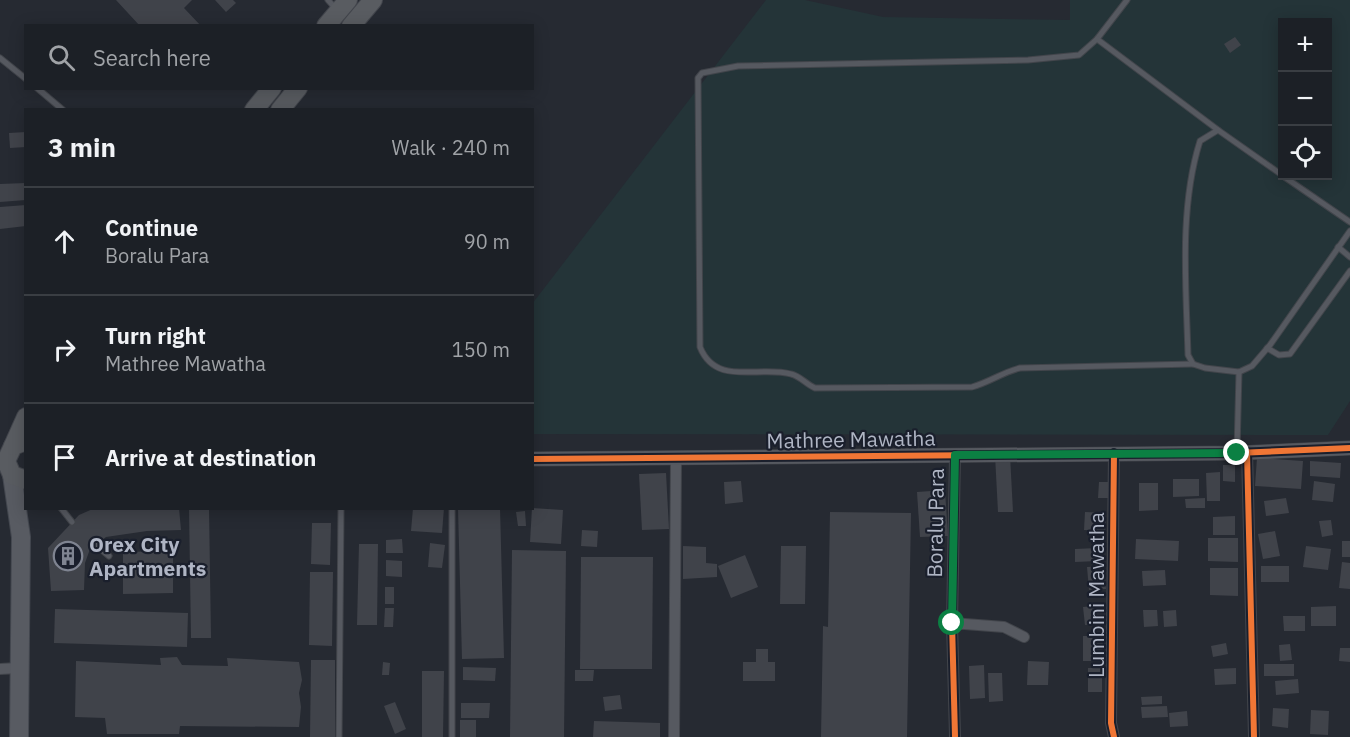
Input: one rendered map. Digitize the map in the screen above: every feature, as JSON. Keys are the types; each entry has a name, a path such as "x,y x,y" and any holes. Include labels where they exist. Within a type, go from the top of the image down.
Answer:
{"highway":[{"path":"328,24 343,12 373,0"},
{"path":"256,108 270,90"},
{"path":"282,108 296,90"},
{"path":"12,475 6,461 24,421"}],"main road":[{"path":"12,475 21,537"},
{"path":"19,737 9,669 21,537 28,510"}],"street":[{"name":"Mathree Mawatha","path":"534,459 1242,452 1350,448"},
{"path":"1242,452 1254,737"},
{"name":"Lumbini Mawatha","path":"1114,453 1111,723 1114,737"},
{"name":"Boralu Para","path":"955,455 952,623 955,736"},
{"path":"674,737 676,458"},
{"path":"952,623 1004,627 1024,638"}],"lane":[{"path":"1127,0 1097,39 1079,55 1028,60 738,66 702,73 698,78 698,208 702,309 700,347 705,360 714,367 732,372 794,375 815,388 972,387 992,382 1009,371 1020,368 1193,364 1205,369 1239,372 1252,366 1267,348 1350,231"},
{"path":"1097,39 1218,130 1278,172"},
{"path":"0,58 24,77"},
{"path":"39,90 61,108"},
{"path":"1193,364 1188,354 1186,289 1190,174 1200,141 1218,130"},
{"path":"1290,180 1350,222"},
{"path":"1338,247 1350,257"},
{"path":"1267,348 1279,355 1290,354 1350,271"},
{"path":"1239,372 1242,452"},
{"path":"63,510 72,522"},
{"path":"339,737 341,510"},
{"path":"452,510 452,737"},
{"path":"96,545 109,556"}],"shaded area":[{"path":"766,0 805,0 883,17 1070,20 1070,0 1350,0 1350,401 1328,435 534,434 534,301"}],"building":[{"path":"116,0 192,0 184,8 199,24 138,24"},
{"path":"215,0 233,0 236,3 226,12"},
{"path":"1235,37 1241,45 1230,53 1224,44"},
{"path":"24,132 24,147 10,148 9,133"},
{"path":"24,183 24,200 0,202 0,184"},
{"path":"24,205 24,226 0,229 0,207"},
{"path":"995,455 1010,455 1013,512 998,512"},
{"path":"1257,458 1303,461 1301,489 1255,486"},
{"path":"1310,461 1341,463 1340,478 1310,476"},
{"path":"1223,465 1235,465 1235,482 1223,481"},
{"path":"1220,472 1220,501 1207,501 1206,473"},
{"path":"666,473 669,529 642,530 639,474"},
{"path":"1173,479 1199,479 1199,496 1173,497"},
{"path":"741,481 743,502 725,504 724,482"},
{"path":"1314,481 1335,484 1333,502 1312,500"},
{"path":"1099,482 1109,482 1108,498 1098,498"},
{"path":"1139,483 1158,483 1158,510 1139,511"},
{"path":"945,490 948,536 920,537 917,492"},
{"path":"1205,498 1205,508 1186,508 1185,499"},
{"path":"1286,498 1289,513 1266,516 1264,501"},
{"path":"534,508 563,510 561,544 530,542 532,510"},
{"name":"Orex City Apartments","path":"90,510 179,510 181,530 147,531 106,537 90,549 85,563 84,590 51,591 48,548 79,515"},
{"path":"189,510 209,510 211,638 191,638"},
{"path":"413,510 444,510 442,533 411,531"},
{"path":"458,510 500,510 504,658 462,659"},
{"path":"525,511 526,526 518,526 516,512"},
{"path":"830,512 911,513 907,737 821,737 823,626 828,627"},
{"path":"1085,512 1106,513 1105,531 1084,530"},
{"path":"1235,516 1235,535 1213,535 1213,517"},
{"path":"1331,520 1333,535 1322,537 1319,521"},
{"path":"312,523 331,523 330,565 311,564"},
{"path":"582,530 598,531 597,547 581,546"},
{"path":"1275,531 1280,556 1263,559 1258,534"},
{"path":"1208,538 1238,538 1238,562 1208,561"},
{"path":"402,539 403,553 386,553 386,540"},
{"path":"1136,539 1179,541 1178,561 1135,559"},
{"path":"1342,541 1350,541 1350,557 1342,557"},
{"path":"430,543 445,545 442,568 428,567"},
{"path":"359,544 378,544 377,625 357,625"},
{"path":"683,546 706,547 706,563 717,564 717,577 683,579"},
{"path":"781,546 806,546 805,604 780,604"},
{"path":"1306,546 1331,549 1328,570 1303,567"},
{"path":"1097,548 1098,561 1075,562 1075,549"},
{"path":"512,550 566,551 564,737 510,737"},
{"path":"173,551 173,593 123,594 123,552"},
{"path":"745,555 758,587 731,598 718,566"},
{"path":"581,557 653,557 652,669 580,669"},
{"path":"386,560 402,561 402,577 386,576"},
{"path":"1342,562 1350,563 1350,589 1339,588"},
{"path":"1104,566 1106,589 1089,590 1087,567"},
{"path":"1261,566 1289,566 1289,582 1261,582"},
{"path":"1210,568 1238,568 1238,596 1210,595"},
{"path":"1165,570 1166,585 1143,586 1142,571"},
{"path":"310,572 333,572 332,646 309,645"},
{"path":"385,587 394,587 394,604 385,604"},
{"path":"1104,605 1105,623 1085,625 1083,607"},
{"path":"1336,606 1336,626 1311,626 1311,607"},
{"path":"385,608 394,608 393,627 384,627"},
{"path":"55,609 188,613 187,647 54,643"},
{"path":"1143,610 1157,610 1158,626 1144,627"},
{"path":"1176,610 1177,626 1164,627 1163,611"},
{"path":"1283,616 1305,616 1305,631 1284,631"},
{"path":"1083,636 1103,636 1102,661 1083,661"},
{"path":"1226,643 1228,654 1213,657 1211,646"},
{"path":"1290,644 1292,660 1280,661 1279,645"},
{"path":"1340,648 1350,648 1350,662 1339,661"},
{"path":"756,649 768,649 768,662 775,662 775,681 743,681 743,662 756,662"},
{"path":"177,657 182,665 228,666 227,658 299,662 302,680 299,693 301,707 299,727 180,726 179,734 107,734 105,718 75,717 76,661 161,665 160,658"},
{"path":"311,660 335,660 335,737 310,737"},
{"path":"1028,661 1049,662 1048,685 1027,685"},
{"path":"383,662 390,663 389,675 382,675"},
{"path":"1264,664 1294,664 1294,676 1264,676"},
{"path":"984,665 985,698 970,699 969,666"},
{"path":"463,667 496,668 495,681 463,680"},
{"path":"1088,668 1102,668 1102,692 1088,692"},
{"path":"1236,668 1236,684 1215,685 1214,669"},
{"path":"575,670 594,670 593,681 575,681"},
{"path":"422,671 444,671 443,737 422,737"},
{"path":"988,673 1002,673 1003,701 989,702"},
{"path":"1298,679 1299,693 1276,695 1275,681"},
{"path":"620,695 622,709 605,711 603,697"},
{"path":"1162,696 1162,704 1142,705 1141,697"},
{"path":"395,702 406,729 395,734 384,706"},
{"path":"461,703 490,703 489,718 461,718"},
{"path":"1167,706 1168,717 1142,718 1141,707"},
{"path":"1273,708 1289,709 1288,728 1272,726"},
{"path":"1311,710 1329,711 1328,735 1310,734"},
{"path":"1187,711 1188,726 1170,727 1169,713"},
{"path":"460,720 476,720 476,737 460,737"},
{"path":"594,721 660,723 660,737 593,737"}],"cycle path":[{"path":"534,459 1237,453 1350,448"},
{"path":"1247,452 1254,737"},
{"path":"1114,453 1111,723 1114,737"},
{"path":"955,455 952,623 955,736"}],"place":[{"name":"Orex City Apartments","path":"68,556"}],"route":[{"path":"952,623 955,455 1237,453"}]}
